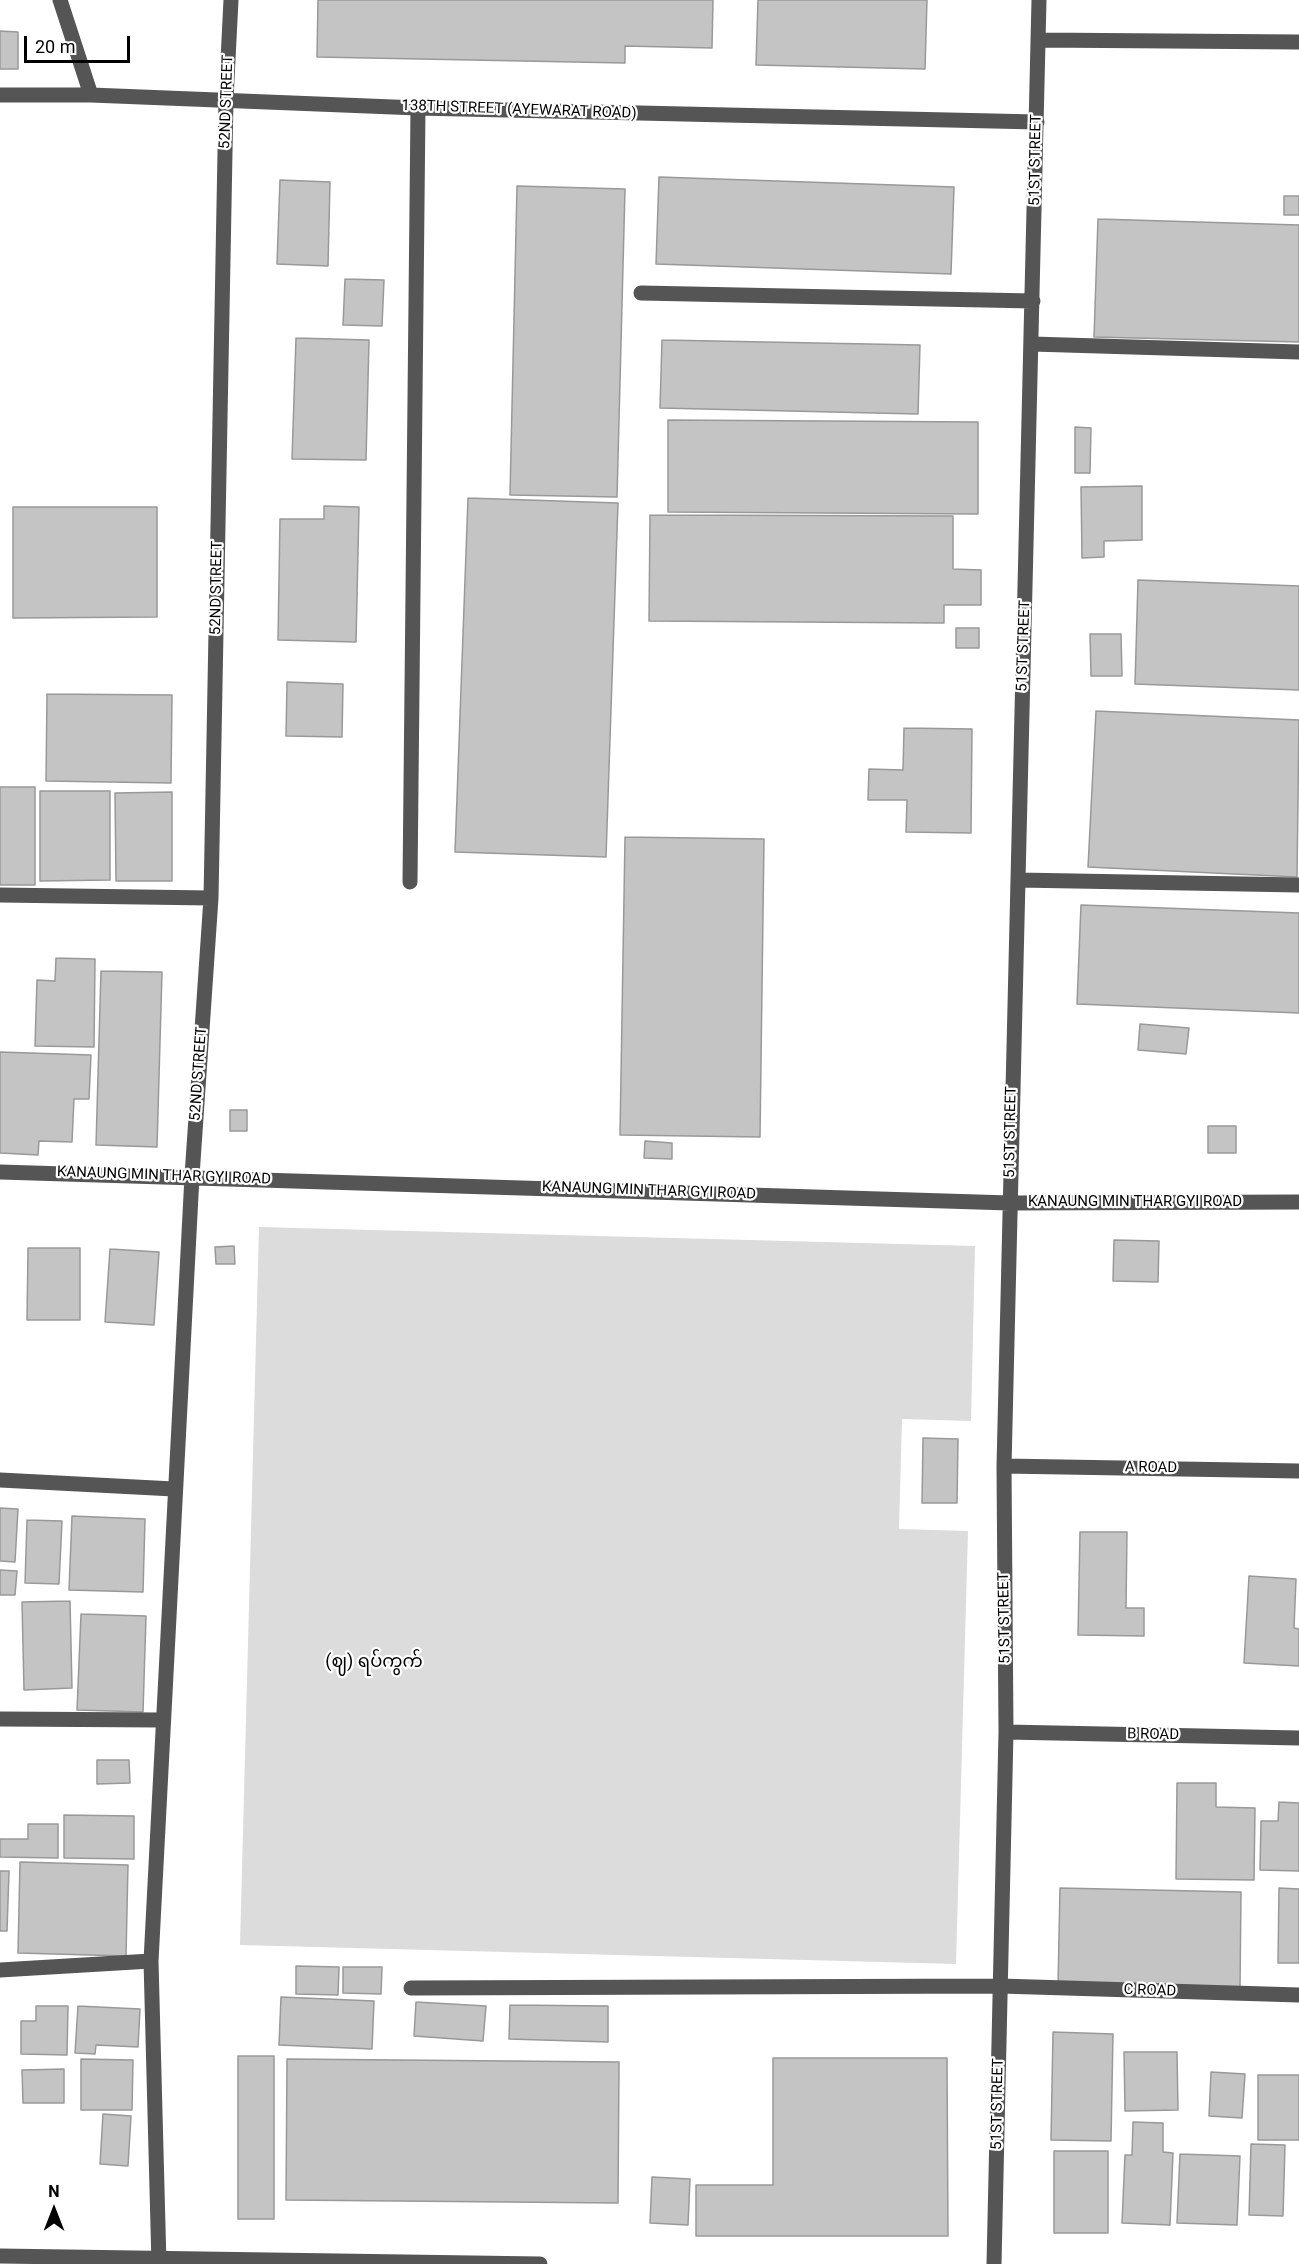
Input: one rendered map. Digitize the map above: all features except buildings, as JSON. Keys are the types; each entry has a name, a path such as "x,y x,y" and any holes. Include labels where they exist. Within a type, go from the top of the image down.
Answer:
{"street":[{"path":"60,0 91,95"},
{"name":"52ND STREET","path":"159,2260 151,1961 174,1489 211,898 226,99 231,0"},
{"name":"51ST STREET","path":"994,2264 1006,1732 1004,1466 1039,0"},
{"path":"1038,40 1299,42"},
{"name":"138TH STREET (AYEWARAT ROAD)","path":"0,95 91,95 418,108 1037,122"},
{"path":"410,882 418,108"},
{"path":"641,293 1033,301"},
{"path":"1032,344 1299,352"},
{"path":"1018,880 1299,885"},
{"path":"0,895 211,898"},
{"name":"KANAUNG MIN THAR GYI ROAD","path":"0,1172 192,1176 1010,1203 1299,1202"},
{"name":"A ROAD","path":"1004,1466 1299,1471"},
{"path":"0,1480 174,1489"},
{"path":"0,1719 161,1720"},
{"name":"B ROAD","path":"1006,1732 1299,1738"},
{"path":"0,1970 151,1961"},
{"name":"C ROAD","path":"411,1988 1000,1986 1299,1995"},
{"path":"0,2256 540,2264"}],"shaded area":[{"path":"259,1227 975,1246 971,1421 902,1419 899,1529 968,1531 956,1964 240,1945"}],"district":[{"name":"(ဈ) ရပ်ကွက်","path":"374,1662"}]}
